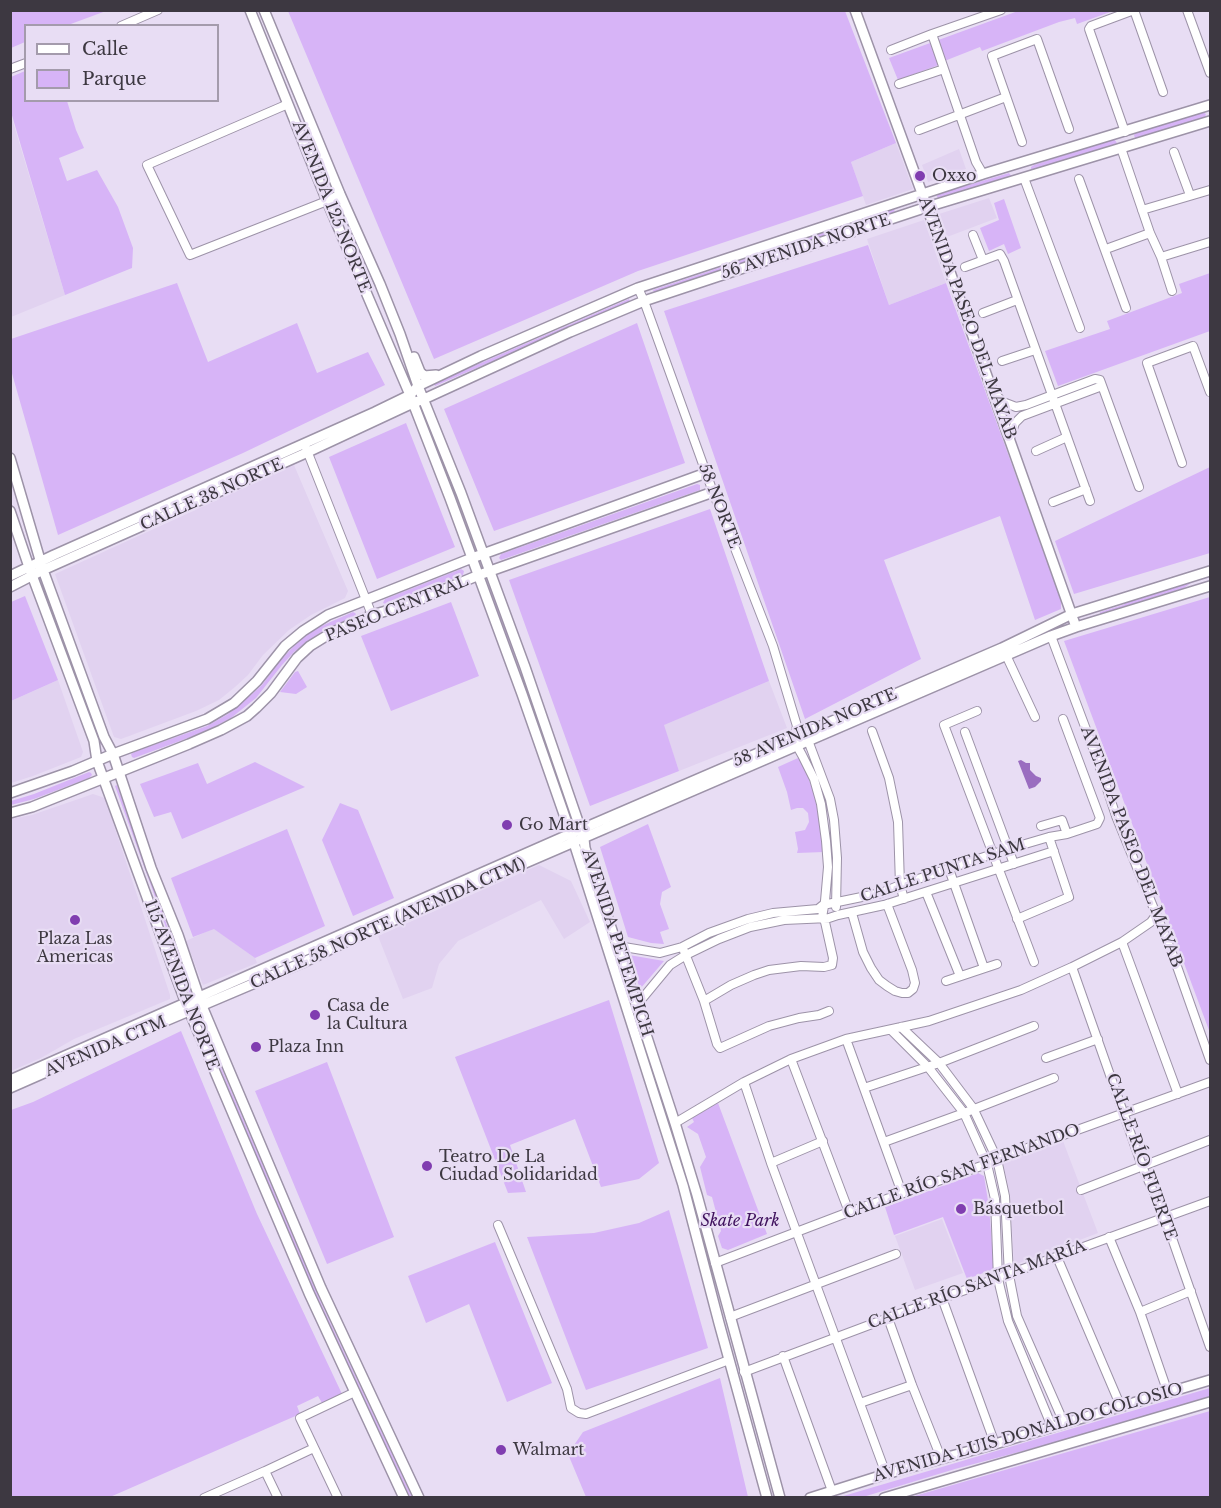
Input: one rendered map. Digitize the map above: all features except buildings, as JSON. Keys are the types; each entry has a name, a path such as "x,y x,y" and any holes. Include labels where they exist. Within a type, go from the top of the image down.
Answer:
{"main road":[{"name":"AVENIDA 125 NORTE","path":"249,10 411,399"},
{"name":"AVENIDA 125 NORTE","path":"264,10 380,284 424,399"},
{"name":"AVENIDA PASEO DEL MAYAB","path":"855,10 1076,627"},
{"name":"56 AVENIDA NORTE","path":"1210,105 983,174 638,288 442,374 418,386 411,399 424,399 644,301 927,207 1210,121"},
{"path":"1125,132 1125,147"},
{"path":"1019,164 1024,178"},
{"path":"400,334 407,340 420,372 424,376 442,374"},
{"name":"CALLE 38 NORTE","path":"10,576 31,571 411,399"},
{"name":"AVENIDA PETEMPICH","path":"411,399 479,575 572,838 683,1185 767,1497"},
{"name":"AVENIDA PETEMPICH","path":"424,399 525,667 583,834 585,848 697,1195 780,1497"},
{"path":"10,458 42,566 104,737 113,754"},
{"name":"PASEO CENTRAL","path":"10,793 207,719 234,703 257,681 285,646 328,615 472,558 706,473"},
{"name":"PASEO CENTRAL","path":"10,813 32,807 189,744 247,716 271,693 297,658 310,646 331,633 479,575 713,492"},
{"name":"115 AVENIDA NORTE","path":"10,511 94,741 97,761 188,1007 309,1293 404,1497"},
{"name":"CALLE 38 NORTE","path":"10,587 31,571"},
{"path":"1072,614 1210,571"},
{"name":"58 AVENIDA NORTE","path":"572,838 795,741 1051,636 1210,586"},
{"name":"58 AVENIDA NORTE","path":"807,736 1072,614"},
{"name":"115 AVENIDA NORTE","path":"113,754 151,868 178,935 200,1002 321,1288 419,1497"},
{"name":"CALLE 58 NORTE (AVENIDA CTM)","path":"200,1002 302,963 572,838"},
{"name":"AVENIDA CTM","path":"10,1080 200,1002"},
{"name":"AVENIDA CTM","path":"10,1088 188,1007"},
{"name":"AVENIDA LUIS DONALDO COLOSIO","path":"810,1497 1210,1380"},
{"name":"AVENIDA LUIS DONALDO COLOSIO","path":"884,1497 1210,1402"}],"street":[{"path":"126,24 158,10"},
{"path":"891,50 976,15 1001,10"},
{"path":"1187,10 1210,73"},
{"path":"1125,132 1089,29 1091,26 1134,11 1163,92"},
{"path":"932,34 976,162 983,174"},
{"path":"1022,142 992,56 1037,39 1069,129"},
{"path":"899,84 944,69"},
{"path":"920,130 1006,97"},
{"path":"288,104 147,165 190,255 340,194"},
{"path":"1125,147 1142,210 1172,291"},
{"path":"1174,152 1190,195"},
{"path":"1024,178 1080,328"},
{"path":"1079,179 1126,308"},
{"path":"1142,210 1210,190"},
{"path":"1106,249 1150,233"},
{"path":"973,235 983,260"},
{"path":"1161,257 1210,242"},
{"path":"965,267 1000,254 1004,261 1090,501"},
{"name":"58 NORTE","path":"638,288 713,492 773,646 797,726"},
{"path":"983,313 1017,300"},
{"path":"1182,463 1147,363 1193,346 1207,369 1210,392"},
{"path":"1002,361 1035,350"},
{"path":"993,392 1003,402 1027,409 1102,386 1139,487"},
{"path":"1010,438 1015,423 1027,409"},
{"path":"1036,451 1067,437"},
{"path":"306,448 372,615"},
{"path":"1053,502 1086,489"},
{"name":"AVENIDA PASEO DEL MAYAB","path":"1051,636 1116,816 1174,958 1210,1060"},
{"path":"1006,655 1035,717"},
{"path":"977,711 944,725 1034,962"},
{"name":"CALLE PUNTA SAM","path":"636,1006 684,951 709,933 748,919 818,909 823,905 881,893 1008,849 1097,824 1100,818 1063,719"},
{"path":"797,726 807,736 830,800 837,858 835,904 838,915"},
{"path":"704,1001 731,985 769,970 832,965 833,958 825,922 822,918 828,867 821,804 814,779 795,741 797,726"},
{"path":"872,731 889,778 898,822 900,885 904,899"},
{"path":"965,732 1014,864"},
{"path":"821,804 830,800"},
{"path":"1041,826 1062,820 1067,834"},
{"path":"1017,919 1069,897 1050,837"},
{"name":"CALLE PUNTA SAM","path":"618,946 660,953 684,951 750,927 784,920 829,918 887,904 1054,851"},
{"path":"949,869 984,968"},
{"path":"926,892 960,976"},
{"path":"852,913 863,952 879,980 895,992 908,993 913,989 915,983 912,970 887,904"},
{"path":"675,1123 744,1082 791,1059 846,1040 929,1021 1022,990 1122,942 1151,922 1156,915"},
{"path":"1122,942 1178,1094"},
{"path":"684,951 720,1048 769,1026 829,1011"},
{"path":"946,981 997,964"},
{"name":"CALLE RÍO FUERTE","path":"1072,967 1142,1166 1165,1218 1210,1347"},
{"path":"864,1088 939,1063 1034,1026"},
{"path":"901,1027 939,1063 973,1108 997,1159 1005,1196 1009,1275 1017,1316 1064,1423"},
{"path":"891,1029 928,1067 964,1113 987,1164 995,1199 998,1279 1008,1321 1052,1427"},
{"path":"1046,1058 1098,1039"},
{"path":"846,1040 902,1193"},
{"path":"791,1059 849,1212"},
{"path":"884,1142 1054,1077"},
{"path":"744,1082 771,1163 886,1474"},
{"name":"CALLE RÍO SAN FERNANDO","path":"715,1263 849,1212 1210,1082"},
{"path":"1081,1190 1210,1140"},
{"path":"771,1163 823,1141"},
{"name":"CALLE RÍO SANTA MARÍA","path":"744,1372 1210,1201"},
{"path":"498,1225 567,1389 571,1408 579,1413 586,1414 729,1360"},
{"path":"1109,1237 1140,1312 1168,1393"},
{"path":"730,1317 896,1254"},
{"path":"1057,1257 1121,1407"},
{"path":"1140,1312 1191,1291"},
{"path":"942,1298 995,1444"},
{"path":"888,1318 941,1458"},
{"path":"783,1356 832,1491"},
{"path":"860,1403 912,1385"},
{"path":"338,1497 300,1418 355,1392"},
{"path":"204,1497 214,1495 314,1448"},
{"path":"265,1472 278,1497"}],"shaded area":[{"path":"10,112 65,295 11,317 10,317"},
{"path":"896,143 913,189 866,205 851,162"},
{"path":"959,149 966,169 928,182 922,165"},
{"path":"989,198 997,218 947,237 939,214"},
{"path":"924,220 946,283 889,305 867,239"},
{"path":"294,465 348,591 345,598 311,615 289,630 263,655 248,675 219,700 121,739 114,737 55,574"},
{"path":"58,680 83,752 81,757 11,783 11,701"},
{"path":"769,681 787,728 679,771 663,725"},
{"path":"1018,761 1030,763 1030,770 1041,778 1035,787 1029,789"},
{"name":"Plaza Las Americas","path":"93,794 105,798 170,999 74,1039 41,1058 11,1071 11,819 32,815"},
{"path":"539,865 571,881 590,922 564,939 541,900 458,941 439,964 432,988 403,999 378,936"},
{"path":"214,928 255,958 257,963 203,985 186,941"},
{"path":"1063,1141 1098,1233 1014,1265 1010,1194 1003,1163"},
{"path":"942,1219 963,1273 915,1290 895,1236"}],"green space":[{"path":"11,10 106,10 71,24 24,24 24,42 11,48"},
{"path":"288,11 845,11 896,143 851,162 863,196 638,271 434,359"},
{"path":"1018,11 1113,11 1077,24 1075,18 1059,22 982,51 980,47 898,80 889,58"},
{"path":"24,71 24,102 67,102 84,148 59,158 67,181 97,170 118,207 133,248 132,268 65,295 11,112 11,77"},
{"path":"1201,113 1206,115 1203,119 1137,140 1135,138 1136,132"},
{"path":"1114,139 1117,143 1115,146 1031,170 1034,165"},
{"path":"1009,173 1012,177 1010,179 938,199 938,194"},
{"path":"1004,199 1021,248 1008,254 1004,244 989,251 980,228 999,220 994,203"},
{"path":"894,209 895,213 654,292 653,290"},
{"path":"868,245 889,305 946,283 1061,600 1061,609 1035,620 1000,516 884,560 921,659 805,719 664,311"},
{"path":"1210,273 1210,331 1058,386 1045,351 1110,329 1107,321 1182,293 1179,284"},
{"path":"177,283 208,362 297,323 317,373 368,352 385,385 243,453 58,535 11,370 11,339"},
{"path":"629,299 630,302 435,386 434,384 439,381"},
{"path":"637,323 685,463 494,531 444,409"},
{"path":"406,423 455,547 377,579 329,457"},
{"path":"1210,467 1210,553 1074,594 1055,541"},
{"path":"697,484 700,485 700,490 501,560 499,558 501,554"},
{"path":"710,509 769,681 664,725 679,771 590,806 509,580"},
{"path":"461,569 464,571 463,575 386,604 383,603 385,599"},
{"path":"1210,575 1184,588 1100,614 1100,612 1123,605 1130,599"},
{"path":"44,584 102,745 42,585"},
{"path":"488,585 490,585 499,610 533,713"},
{"path":"25,596 58,680 11,701 11,602"},
{"path":"1210,597 1210,1033 1064,641"},
{"path":"451,602 479,676 391,711 361,636"},
{"path":"353,612 356,614 354,617 321,632 294,652 256,698 231,718 188,738 132,757 131,754 134,752 207,726 228,714 262,685 279,662 305,636"},
{"path":"298,671 307,687 296,694 280,692 295,672"},
{"path":"798,758 802,760 813,791 820,819 824,852 797,853 795,832 805,830 809,822 808,813 803,808 791,810 778,767"},
{"path":"255,762 305,787 182,839 171,812 154,817 140,784 198,763 207,784"},
{"path":"89,772 92,775 89,778 34,799 11,805 11,801"},
{"path":"117,785 191,993 190,994 115,786"},
{"path":"340,803 358,810 394,898 353,916 322,840"},
{"path":"648,824 671,887 662,892 660,904 669,929 660,932 664,944 628,937 600,847"},
{"path":"287,829 325,926 255,958 214,929 193,937 171,878"},
{"path":"610,943 612,943 692,1194 690,1194"},
{"path":"629,955 664,961 640,989"},
{"path":"609,1000 659,1163 639,1179 601,1187 575,1119 510,1145 526,1192 508,1193 455,1057"},
{"path":"198,1013 322,1305 412,1497 410,1497 302,1265"},
{"path":"181,1031 257,1214 342,1394 322,1403 318,1396 297,1406 300,1414 110,1497 11,1498 11,1110 33,1102"},
{"path":"327,1062 394,1237 327,1264 255,1091"},
{"name":"Skate Park","path":"718,1103 767,1234 728,1250 722,1248 718,1236 721,1231 712,1197 707,1195 700,1167 706,1157 698,1134 687,1127 694,1122 692,1118"},
{"path":"978,1173 984,1176 994,1269 967,1279 943,1217 894,1235 885,1207"},
{"path":"669,1210 708,1348 586,1390 527,1237 594,1233 639,1223"},
{"path":"495,1242 552,1383 507,1402 469,1304 426,1323 408,1276"},
{"path":"720,1378 748,1497 586,1497 568,1454 583,1432"},
{"path":"1210,1388 1210,1397 863,1497 840,1497"},
{"path":"1210,1411 1210,1497 911,1497"}],"place":[{"name":"Oxxo","path":"920,176"},
{"name":"Go Mart","path":"507,825"},
{"name":"Plaza Las Americas","path":"75,920"},
{"name":"Casa de la Cultura","path":"315,1015"},
{"name":"Plaza Inn","path":"256,1047"},
{"name":"Teatro De La Ciudad Solidaridad","path":"427,1166"},
{"name":"Básquetbol","path":"961,1209"},
{"name":"Walmart","path":"501,1450"}]}
